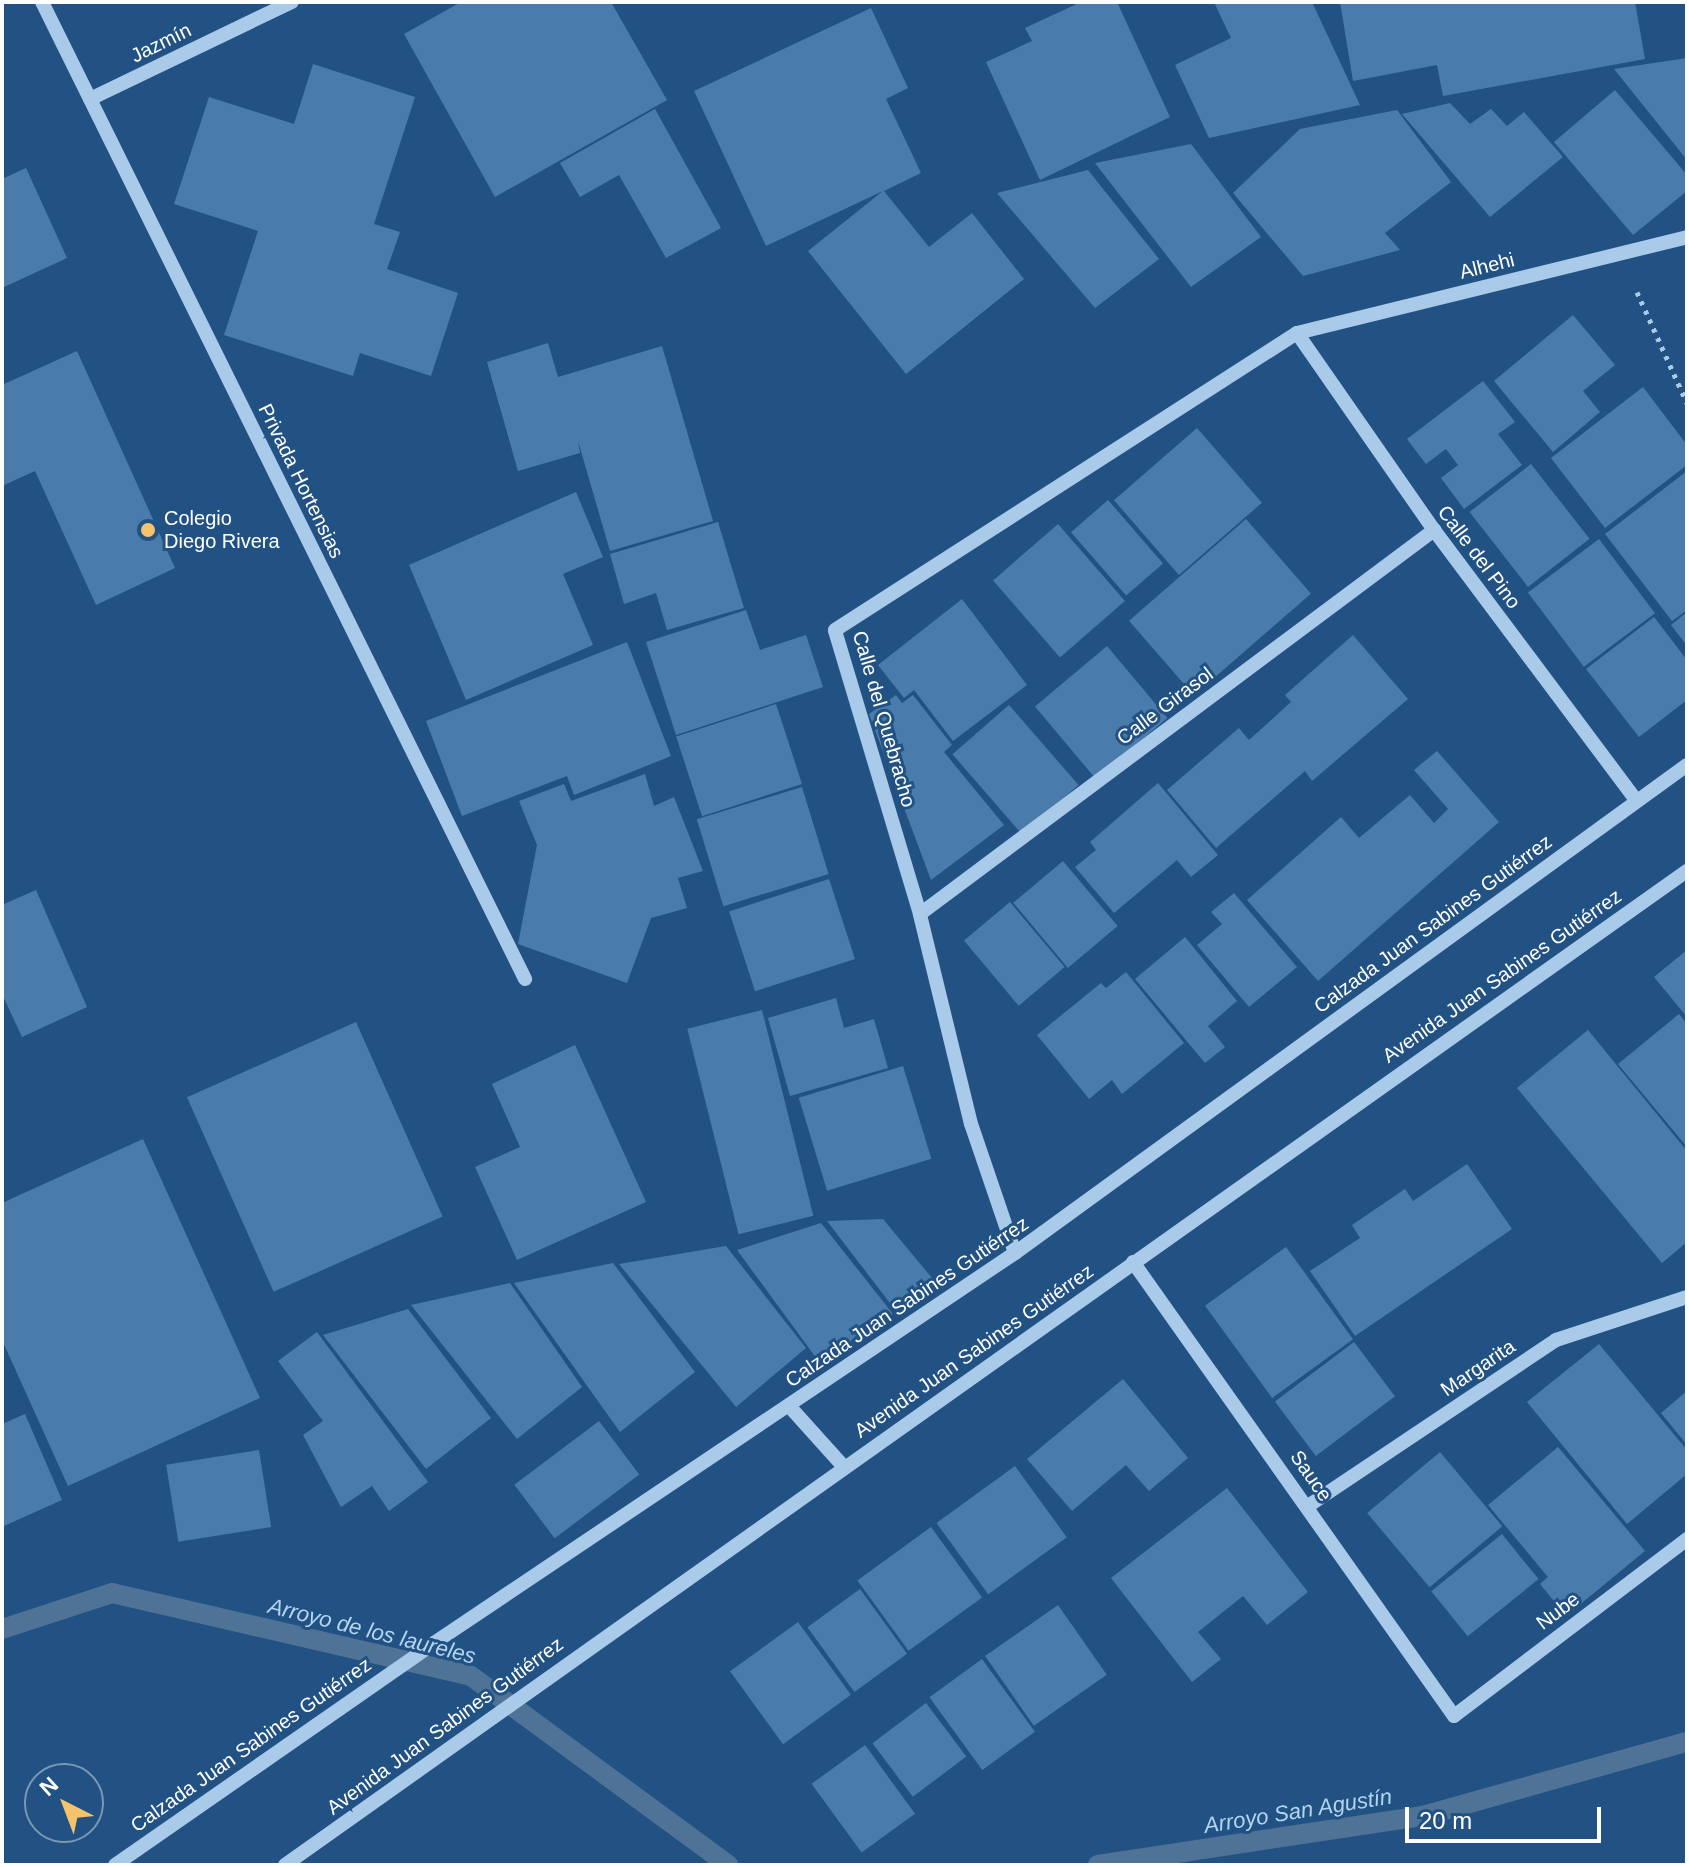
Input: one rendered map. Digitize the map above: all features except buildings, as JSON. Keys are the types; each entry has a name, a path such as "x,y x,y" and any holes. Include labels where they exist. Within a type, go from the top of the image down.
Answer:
{"street":[{"name":"Privada Hortensias","path":"42,2 525,979"},
{"name":"Jazmín","path":"90,99 292,2"},
{"name":"Alhehi","path":"1297,333 1687,237"},
{"name":"Calle del Pino","path":"1297,333 1434,530 1636,800"},
{"name":"Calle del Quebracho","path":"1015,1253 971,1124 920,914 835,630 1297,333"},
{"name":"Calle Girasol","path":"920,914 1434,530"},
{"name":"Calzada Juan Sabines Gutiérrez","path":"115,1865 434,1643 790,1407 1015,1253 1687,765"},
{"name":"Avenida Juan Sabines Gutiérrez","path":"285,1865 1687,871"},
{"name":"Sauce","path":"1133,1262 1454,1716"},
{"name":"Margarita","path":"1308,1506 1556,1340 1687,1297"},
{"path":"790,1407 844,1467"},
{"name":"Nube","path":"1454,1716 1687,1539"}],"path":[{"path":"1620,254 1687,403"}],"waterway":[{"name":"Arroyo de los laureles","path":"2,1629 112,1593 471,1676 728,1865"},
{"name":"Arroyo San Agustín","path":"1098,1865 1423,1816 1687,1742"}],"place":[{"name":"Colegio Diego Rivera","path":"148,530"}]}
